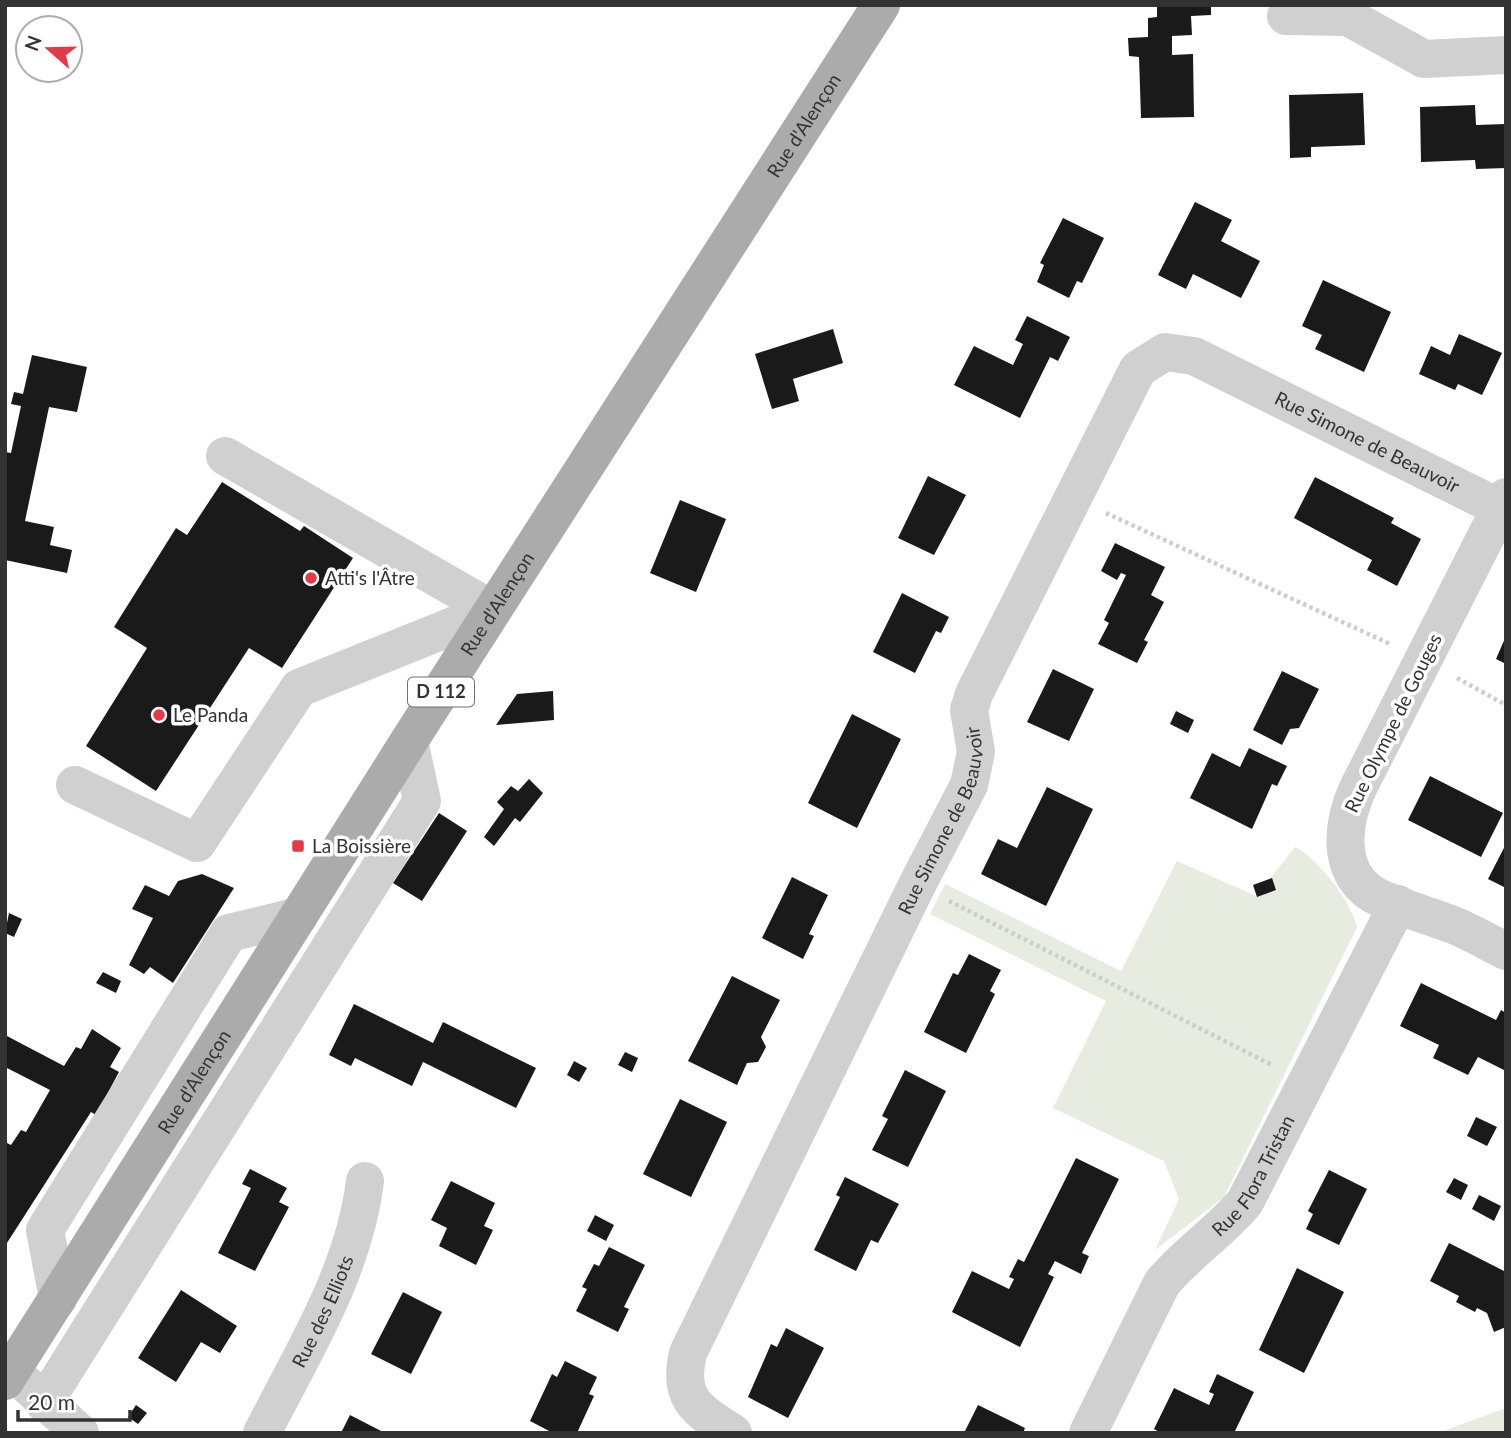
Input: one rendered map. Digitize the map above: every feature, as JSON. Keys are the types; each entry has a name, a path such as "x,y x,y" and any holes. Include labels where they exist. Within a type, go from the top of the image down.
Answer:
{"main road":[{"name":"Rue d'Alençon","path":"8,1368 58,1299 409,741 881,5"}],"street":[{"path":"1286,16 1349,17 1424,59 1506,55"},
{"name":"Rue Simone de Beauvoir","path":"733,1433 693,1404 685,1388 683,1373 688,1353 917,885 969,785 976,752 969,710 974,694 1138,369 1151,358 1178,351 1224,368 1503,503"},
{"path":"225,456 493,610"},
{"name":"Rue Olympe de Gouges","path":"1503,503 1358,788 1347,813 1343,836 1352,871 1380,899 1451,924 1506,951"},
{"path":"75,785 197,843 299,688 493,610"},
{"path":"44,1403 422,801 409,741"},
{"name":"Rue Flora Tristan","path":"1088,1433 1162,1283 1177,1265 1227,1223 1245,1202 1398,904"},
{"name":"Rue des Elliots","path":"262,1433 339,1280 354,1243 365,1181"},
{"path":"8,1368 80,1433"}],"path":[{"path":"1072,498 1423,659 1506,705"},
{"path":"917,885 1307,1083"}],"shaded area":[{"path":"1295,847 1323,870 1341,894 1357,927 1224,1197 1155,1250 1179,1199 1164,1161 1053,1108 1106,1001 930,914 945,884 1121,971 1177,861 1256,896"},
{"path":"1506,1408 1506,1433 1438,1433"}],"building":[{"path":"1157,5 1211,5 1211,15 1191,16 1192,35 1172,36 1172,55 1193,54 1194,117 1141,118 1139,57 1129,56 1128,38 1148,37 1148,18 1157,17"},
{"path":"1363,93 1365,145 1311,147 1311,157 1290,158 1289,95"},
{"path":"1475,105 1476,125 1506,124 1506,168 1476,169 1475,160 1421,162 1420,107"},
{"path":"1195,202 1232,220 1221,241 1260,261 1241,298 1193,274 1186,289 1158,275"},
{"path":"1063,218 1104,238 1082,283 1077,281 1069,298 1037,282 1044,265 1040,263"},
{"path":"1323,280 1391,312 1364,372 1315,349 1322,335 1302,326"},
{"path":"1027,316 1070,337 1058,361 1050,357 1020,418 954,385 974,346 1013,365 1023,344 1015,340"},
{"path":"833,329 843,363 793,379 799,401 772,409 755,354"},
{"path":"1459,334 1502,353 1482,395 1458,384 1455,390 1419,374 1431,346 1450,355"},
{"path":"32,355 87,367 77,412 49,407 25,521 54,527 50,545 72,550 67,573 5,560 5,452 11,453 21,406 11,404 14,392 23,394"},
{"path":"928,476 966,495 934,555 898,538"},
{"path":"1315,477 1394,518 1391,523 1421,539 1397,586 1367,570 1372,560 1294,518"},
{"path":"222,482 300,531 304,526 353,558 282,668 249,648 156,791 86,746 147,648 114,627 176,528 187,535"},
{"path":"680,500 726,519 696,592 650,573"},
{"path":"1115,543 1165,567 1151,595 1164,602 1144,640 1148,642 1137,663 1098,644 1109,623 1104,620 1126,575 1121,573 1117,580 1101,571"},
{"path":"902,593 949,617 941,633 936,631 915,673 873,652"},
{"path":"1506,636 1506,664 1496,659"},
{"path":"1053,669 1094,689 1069,741 1027,722"},
{"path":"1282,671 1319,689 1299,728 1290,729 1282,745 1253,730"},
{"path":"553,691 554,720 496,725 517,694"},
{"path":"1176,711 1194,720 1188,733 1170,724"},
{"path":"852,714 901,739 857,828 808,803"},
{"path":"1249,748 1287,766 1277,786 1272,784 1252,829 1190,798 1212,753 1240,767"},
{"path":"1430,776 1503,813 1481,857 1408,820"},
{"path":"529,779 543,793 520,822 515,818 494,846 484,837 504,809 497,802 511,786 518,791"},
{"path":"1047,787 1093,809 1046,906 981,874 998,839 1017,848"},
{"path":"439,813 467,831 422,901 393,883"},
{"path":"1506,844 1506,888 1488,879"},
{"path":"202,874 234,888 173,983 150,967 144,974 129,965 153,918 132,909 145,885 169,896 178,881"},
{"path":"792,877 828,895 809,934 814,936 803,959 762,938"},
{"path":"1272,878 1276,890 1257,897 1253,885"},
{"path":"9,913 22,919 14,937 5,933"},
{"path":"969,954 1001,970 990,991 995,994 966,1053 924,1032 953,973 958,975"},
{"path":"103,972 121,981 116,993 96,983"},
{"path":"732,976 780,1000 761,1037 766,1047 758,1062 747,1063 737,1085 688,1061"},
{"path":"1421,983 1496,1020 1501,1010 1506,1013 1506,1071 1478,1057 1468,1075 1433,1058 1439,1045 1400,1026"},
{"path":"354,1004 433,1043 443,1022 536,1068 516,1108 423,1062 412,1086 355,1058 351,1066 329,1055"},
{"path":"92,1029 121,1048 110,1067 119,1072 96,1115 91,1112 5,1246 5,1142 11,1145 21,1130 26,1132 50,1090 5,1067 5,1035 64,1066 76,1047 81,1049"},
{"path":"625,1052 638,1058 632,1072 618,1065"},
{"path":"574,1061 587,1068 579,1082 567,1075"},
{"path":"905,1070 946,1091 908,1167 872,1150 888,1119 882,1116"},
{"path":"680,1099 727,1122 691,1197 643,1174"},
{"path":"1476,1117 1497,1127 1487,1146 1467,1136"},
{"path":"1076,1158 1119,1179 1082,1253 1089,1256 1081,1274 1055,1261 1048,1274 1054,1277 1020,1347 952,1312 972,1271 1009,1289 1014,1279 1009,1277 1018,1259 1024,1262"},
{"path":"250,1169 287,1188 279,1202 289,1207 255,1271 218,1253 251,1188 242,1184"},
{"path":"1329,1170 1367,1189 1339,1245 1306,1229 1313,1214 1308,1211"},
{"path":"845,1177 899,1204 878,1243 871,1240 856,1271 814,1250 840,1197 836,1195"},
{"path":"1454,1178 1468,1185 1461,1200 1446,1192"},
{"path":"451,1181 495,1203 484,1226 493,1230 476,1265 439,1246 447,1228 431,1220"},
{"path":"1479,1195 1501,1206 1494,1221 1472,1209"},
{"path":"595,1215 614,1225 606,1241 587,1231"},
{"path":"1449,1243 1506,1272 1506,1327 1494,1332 1487,1313 1477,1308 1475,1312 1456,1302 1459,1296 1430,1281"},
{"path":"609,1247 645,1265 624,1307 629,1309 618,1332 576,1311 587,1289 582,1287 594,1264 599,1266"},
{"path":"1297,1268 1344,1292 1304,1373 1259,1350"},
{"path":"181,1290 237,1326 220,1353 201,1342 176,1382 138,1358"},
{"path":"403,1292 442,1312 411,1374 371,1354"},
{"path":"786,1328 824,1348 788,1418 748,1397 771,1344 777,1347"},
{"path":"565,1361 597,1377 589,1394 594,1396 577,1433 553,1433 530,1421 552,1374 557,1377"},
{"path":"1217,1374 1254,1392 1234,1433 1161,1433 1154,1429 1174,1388 1209,1405 1214,1394 1209,1392"},
{"path":"136,1405 147,1413 138,1424 128,1417"},
{"path":"978,1405 1025,1428 1023,1433 964,1433"},
{"path":"350,1415 385,1433 341,1433"}],"place":[{"name":"Atti's l'Âtre","path":"311,578"},
{"name":"Le Panda","path":"159,715"},
{"name":"La Boissière","path":"298,846"}]}
